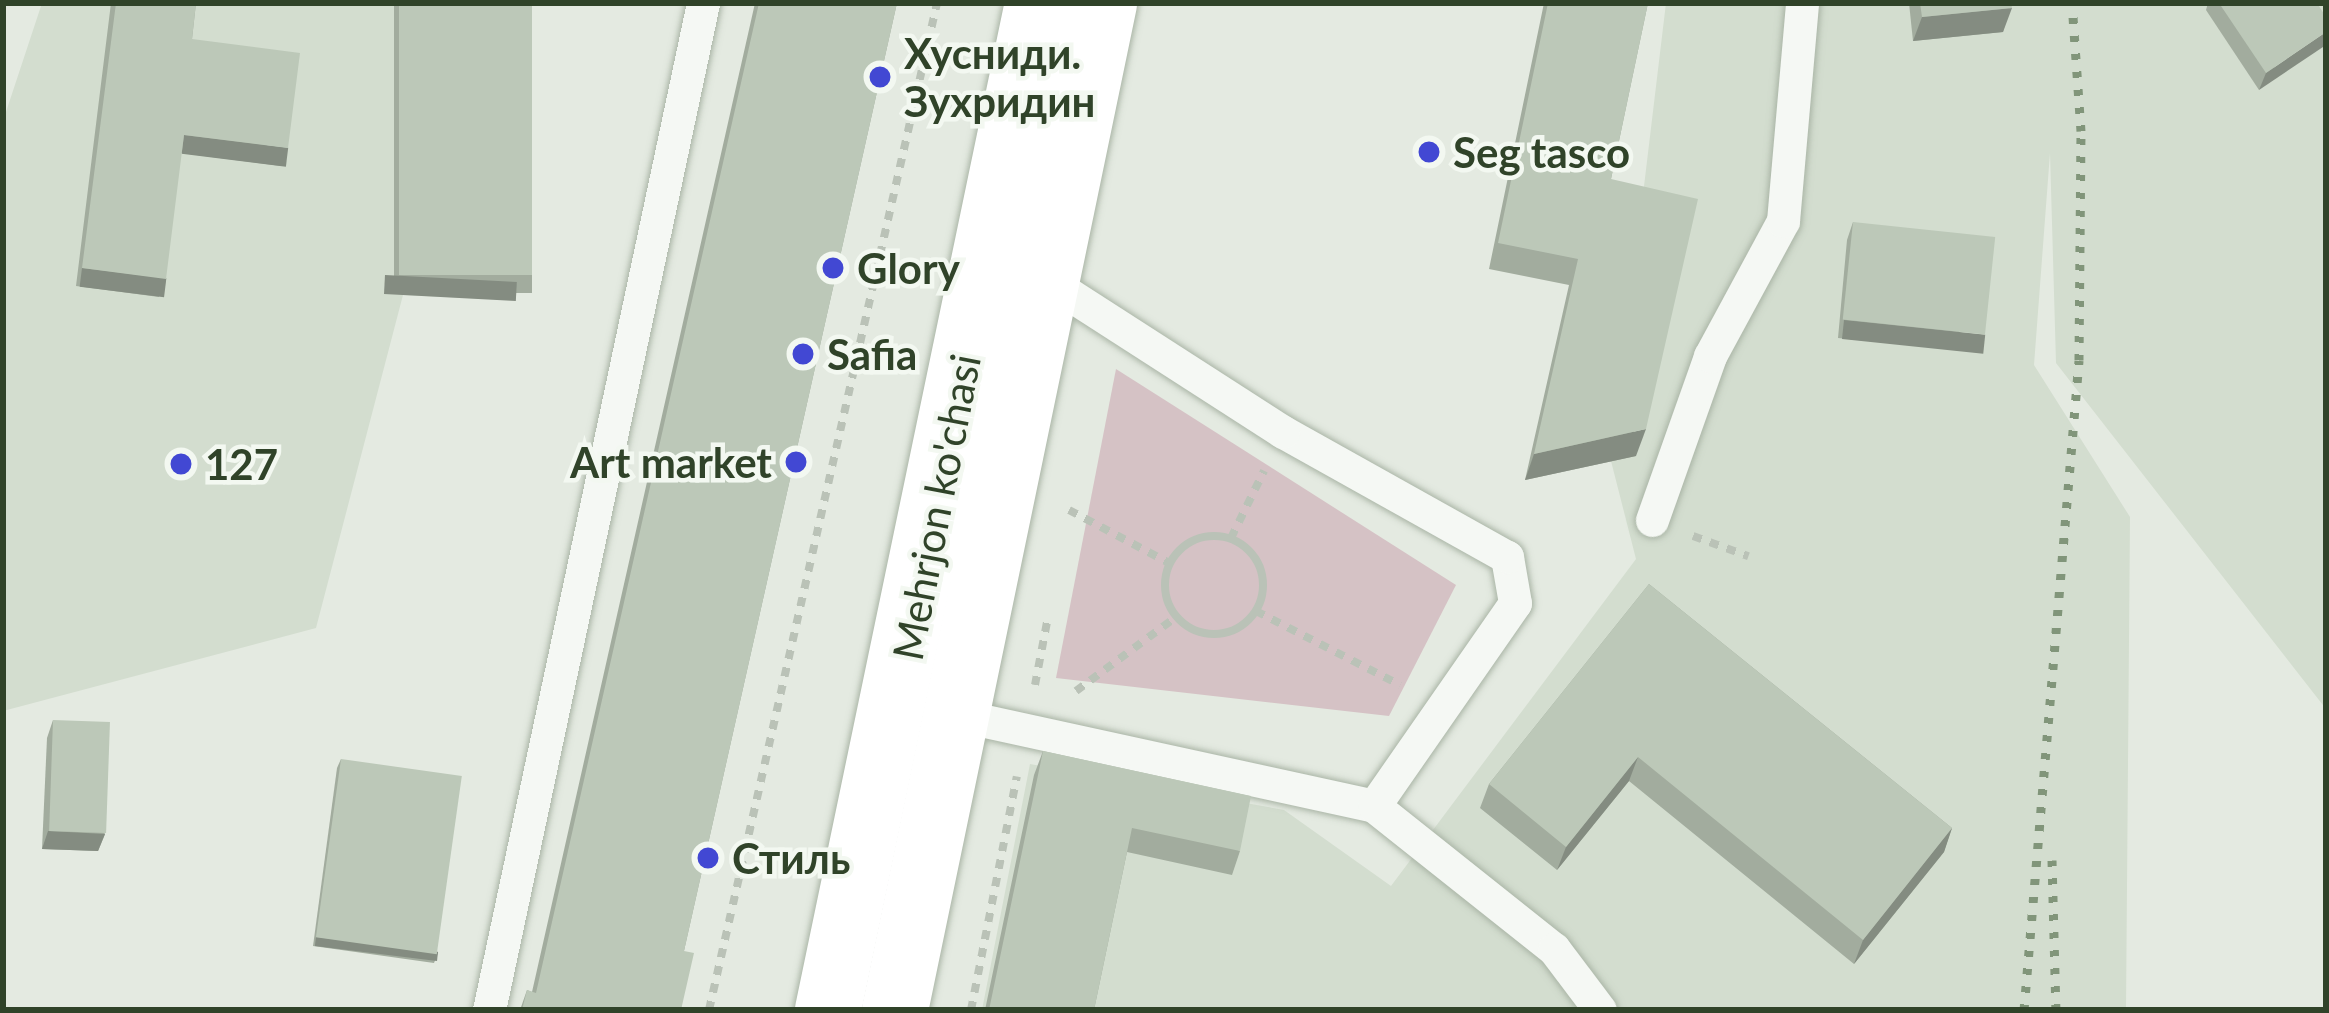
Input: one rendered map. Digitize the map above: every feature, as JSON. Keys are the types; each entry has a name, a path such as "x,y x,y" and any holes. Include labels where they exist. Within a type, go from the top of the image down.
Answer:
{"main road":[{"name":"Mehrjon ko'chasi","path":"895,1010 928,708 1038,3"},
{"name":"Mehrjon ko'chasi","path":"828,1010 928,708 1050,282 1104,3"}],"lane":[{"path":"490,1010 703,3"},
{"path":"1652,520 1710,356 1783,220 1802,3"},
{"path":"1050,282 1282,432 1508,557 1515,603 1374,806"},
{"path":"928,708 1374,806 1554,949 1600,1010"}],"path":[{"path":"709,1010 937,3"},
{"path":"1231,538 1282,432"},
{"path":"1069,510 1169,563"},
{"path":"1231,538 1261,568 1256,611 1242,626 1211,634 1176,617 1165,596 1169,563 1192,539 1231,538"},
{"path":"1256,611 1444,707"},
{"path":"1027,728 1176,617"}],"shaded area":[{"name":"127","path":"42,3 527,3 511,300 403,295 316,628 3,711 3,121"},
{"path":"1666,3 2326,3 2326,709 2056,363 2050,153 2034,365 2130,517 2126,1010 982,1010 1030,764 1284,810 1391,886 1636,559 1611,461"},
{"path":"1116,369 1456,585 1389,716 1056,678"}],"building":[{"path":"116,3 196,3 192,39 300,53 288,148 184,135 166,279 82,268"},
{"path":"399,3 532,3 532,275 399,275"},
{"path":"759,3 897,3 684,951 694,953 681,1010 522,1010 527,990 536,993"},
{"path":"1548,3 1648,3 1611,179 1698,199 1646,429 1534,454 1578,259 1498,243"},
{"path":"1920,3 2011,3 2012,8 1922,17"},
{"path":"2219,3 2317,3 2326,17 2326,32 2266,73"},
{"path":"1853,222 1995,237 1985,334 1843,319"},
{"path":"1649,584 1952,828 1863,940 1638,757 1566,847 1489,784"},
{"path":"53,720 110,722 106,833 49,831"},
{"path":"1043,751 1251,796 1240,851 1132,828 1094,1010 989,1010"},
{"path":"341,759 462,776 437,954 316,937"}],"railway":[{"path":"2024,1010 2079,360 2081,131 2072,3"},
{"path":"2052,860 2056,1010"}],"place":[{"name":"Хусниди. Зухридин","path":"880,77"},
{"name":"Seg tasco","path":"1429,152"},
{"name":"Glory","path":"833,268"},
{"name":"Safia","path":"803,354"},
{"name":"Art market","path":"796,462"},
{"name":"127","path":"181,464"},
{"name":"Стиль","path":"708,858"}]}
